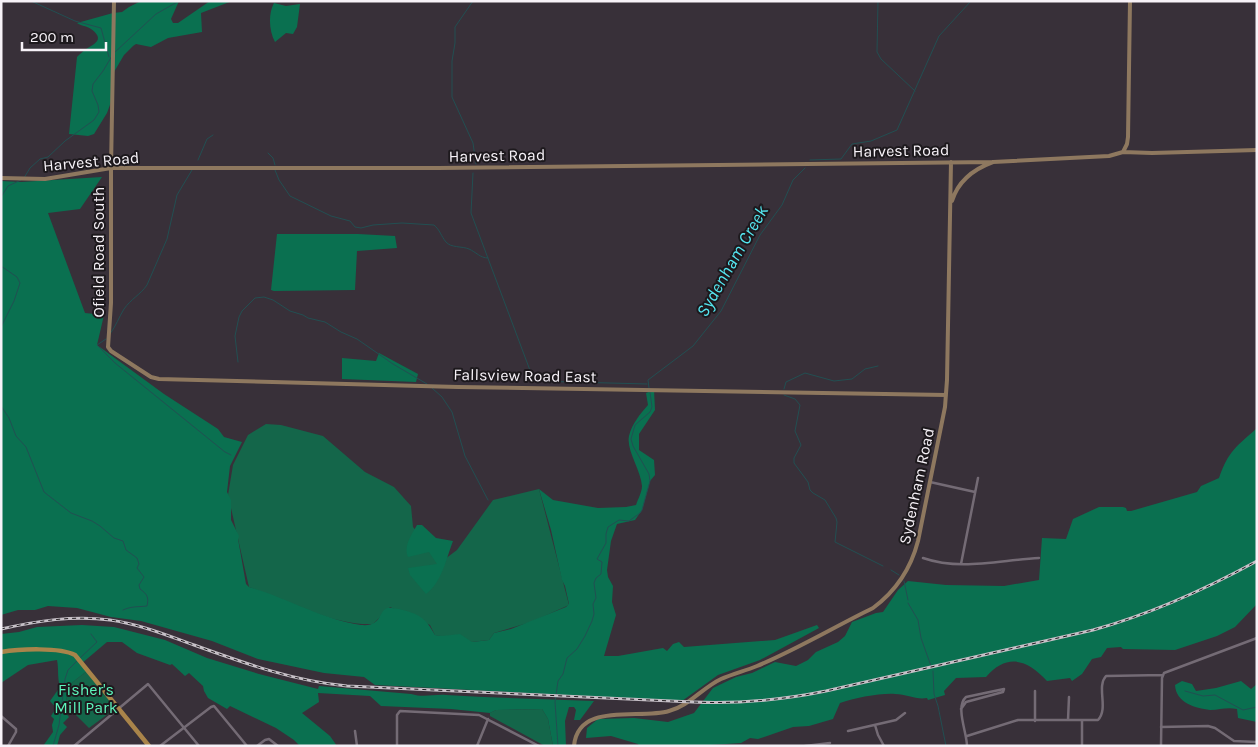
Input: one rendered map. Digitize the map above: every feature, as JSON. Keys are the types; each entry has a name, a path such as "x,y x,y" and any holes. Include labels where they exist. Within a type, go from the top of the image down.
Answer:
{"main road":[{"path":"1,652 14,650 69,652 80,660 149,746"}],"street":[{"name":"Ofield Road South","path":"110,351 108,348 111,303 114,1"},
{"path":"1123,152 1128,137 1130,1"},
{"name":"Sydenham Road","path":"950,210 955,192 963,180 976,170 993,162 1109,156 1123,152 1257,150"},
{"name":"Sydenham Road","path":"574,746 577,734 591,720 602,716 660,713 677,708 720,679 785,653 873,608 882,601 900,580 915,552 946,395 951,162"},
{"name":"Harvest Road","path":"1,178 45,179 111,168 430,168 993,162"},
{"name":"Fallsview Road East","path":"110,351 150,376 159,379 946,395"},
{"path":"961,564 978,478"},
{"path":"930,482 975,492"},
{"path":"923,558 942,564 984,564 1038,558"},
{"path":"967,736 1018,720 1098,720 1102,710 1103,681 1106,676 1163,675 1174,668 1257,638"},
{"path":"1161,746 1163,675"},
{"path":"74,746 148,684 199,746"},
{"path":"960,709 966,702 1003,692 1004,689 966,697 962,700 960,709 967,736 967,746"},
{"path":"1035,692 1035,721"},
{"path":"1068,720 1069,697"},
{"path":"160,746 214,706 247,746"},
{"path":"397,746 398,712 469,713 488,719 539,746"},
{"path":"848,731 900,718 905,713"},
{"path":"1,716 16,729 8,746"},
{"path":"477,746 488,719"},
{"path":"1082,721 1082,746"},
{"path":"875,725 878,736 884,746"},
{"path":"1161,727 1208,726 1215,728 1234,741 1247,744 1257,742"},
{"path":"355,731 357,746"},
{"path":"257,746 269,739 278,746"},
{"path":"805,746 830,743"}],"green space":[{"path":"141,1 179,1 171,19 173,23 178,23 210,1 232,1 201,13 202,32 168,38 151,47 136,44 133,46 124,55 114,72 111,102 107,113 94,134 88,136 69,134 77,57 95,43 98,38 91,29 77,23 122,12"},
{"path":"274,3 286,6 300,4 297,27 293,34 286,33 275,42 271,33 270,22"},
{"path":"102,177 80,209 48,213 85,313 104,315 97,345 164,394 218,429 224,437 242,442 230,466 227,492 231,500 231,520 239,536 246,584 249,587 332,618 361,625 368,625 377,621 385,609 399,609 421,617 435,635 460,634 472,642 489,640 494,633 511,629 566,607 569,604 565,586 539,489 553,500 598,508 636,505 642,486 630,447 629,436 634,423 648,405 646,393 654,390 655,410 639,434 639,450 654,460 655,475 650,481 642,510 635,520 617,524 611,541 607,570 608,577 613,586 612,602 616,615 604,656 618,656 663,648 667,651 673,644 679,642 684,647 775,640 817,625 819,628 760,660 718,675 682,701 375,685 364,677 324,673 258,659 212,641 141,621 111,617 77,608 48,606 35,610 18,610 1,615 1,181 21,182"},
{"path":"277,234 395,236 397,248 357,251 355,290 274,291 271,290"},
{"path":"379,353 418,374 416,382 342,379 342,358 376,361"},
{"path":"266,424 281,425 323,436 365,472 394,487 411,506 413,527 441,562 457,550 493,500 539,489 569,605 531,622 494,633 489,640 472,642 435,635 430,625 390,607 373,624 358,624 326,617 249,587 228,495 233,465 248,435"},
{"path":"1257,428 1257,604 1235,627 1217,636 1175,650 1107,648 1101,657 1092,659 1082,674 1072,681 1070,678 1047,681 1032,668 1024,664 1009,662 994,669 986,677 956,678 944,691 945,695 928,700 927,698 899,694 875,695 853,699 840,703 833,719 809,726 793,727 758,739 750,738 741,743 696,746 639,746 638,744 611,736 586,738 587,728 598,719 634,718 668,722 694,713 713,688 736,677 752,673 775,662 796,666 808,660 816,652 838,642 845,636 852,622 883,612 898,590 908,581 946,585 1004,586 1039,580 1042,538 1066,539 1073,519 1099,507 1123,507 1127,511 1131,511 1197,492 1201,486 1219,478 1230,455"},
{"path":"417,525 422,525 436,538 453,541 440,577 426,594 410,575 408,568 437,564 429,552 408,557 407,544"},
{"path":"82,625 114,627 165,640 207,658 318,689 319,686 420,696 442,695 594,701 580,720 574,720 576,710 574,707 569,707 565,721 566,746 553,746 548,719 542,709 496,710 490,713 381,706 370,696 318,693 319,702 302,713 330,736 337,746 300,746 276,728 230,706 227,709 208,698 203,686 189,673 185,676 172,664 170,665 137,653 122,642 107,642 81,664 87,671 69,685 64,711 69,717 63,723 67,727 60,735 57,746 43,746 53,732 52,725 54,719 51,716 56,708 50,701 60,687 57,660 28,665 1,683 1,634 37,627"},
{"name":"Fisher's Mill Park","path":"87,671 116,708 89,728 73,712 69,715 64,711 69,685"},
{"path":"1182,681 1192,684 1196,691 1241,681 1251,689 1257,684 1257,722 1238,718 1237,709 1210,710 1187,704 1176,691 1175,685"},
{"path":"542,709 548,719 553,746 545,746 490,716 490,713 496,710"}],"waterway":[{"path":"31,1 75,21 101,28 109,57"},
{"path":"114,53 156,14 179,1"},
{"path":"473,1 455,27 452,61 452,97 473,143 476,164"},
{"path":"878,1 877,52 881,59 915,91"},
{"name":"Sydenham Creek","path":"810,160 841,159 852,144 871,141 897,130 939,36 971,1"},
{"path":"24,178 30,168 40,159 48,157 65,141 94,120 99,112 92,91 93,84 112,56"},
{"path":"198,160 207,139 213,135"},
{"path":"268,153 273,158 275,165"},
{"name":"Sydenham Creek","path":"649,388 648,380 693,346 721,311 760,235 782,205 793,180 805,168"},
{"path":"110,334 124,309 147,285 167,239 177,195 192,170"},
{"path":"275,170 279,180 290,196 331,216 350,221 355,227 361,228 373,225 402,223 434,225 448,244 469,249 480,256 488,258"},
{"path":"473,173 471,213 534,381 647,384"},
{"path":"1,197 8,186 21,180"},
{"path":"1,266 17,277 20,283 14,301 1,327"},
{"path":"238,362 235,336 239,317 242,311 255,298 264,297 273,300 290,311 325,322 357,339 393,364 427,384"},
{"path":"106,339 97,345 115,363 231,455"},
{"path":"784,389 786,382 805,373 834,381 852,379 865,369 878,366"},
{"path":"432,388 442,397 452,412 465,456 488,500"},
{"name":"Sydenham Creek","path":"558,746 555,702 558,681 563,674 567,658 577,649 592,621 594,614 593,604 596,598 594,583 601,574 602,562 597,559 606,543 608,527 619,520 629,521 640,513 650,481 649,474 631,439 635,425 650,412 652,407 650,392"},
{"path":"784,395 795,399 800,405 795,431 801,445 794,458 794,463 808,482 810,490 825,500 836,518 835,542 883,566"},
{"path":"1,406 9,418 16,436 26,447 44,492 71,513 92,521 114,538 123,541 126,550 137,558 139,564 137,568 144,577 139,585 140,589 147,596 147,606 123,610"},
{"path":"891,570 899,575"},
{"path":"904,581 908,600"},
{"path":"908,603 918,620 921,638 931,666"},
{"path":"80,658 97,642 91,634"},
{"path":"53,746 59,725 65,679 68,670 77,661"},
{"path":"933,671 934,694 946,746"},
{"path":"1185,691 1203,696 1215,695 1243,710 1257,707"}],"railway":[{"path":"1,629 55,620 82,618 110,620 152,630 288,676 347,686 693,702 743,702 793,697 826,691 1115,624 1177,600 1257,561"}]}
